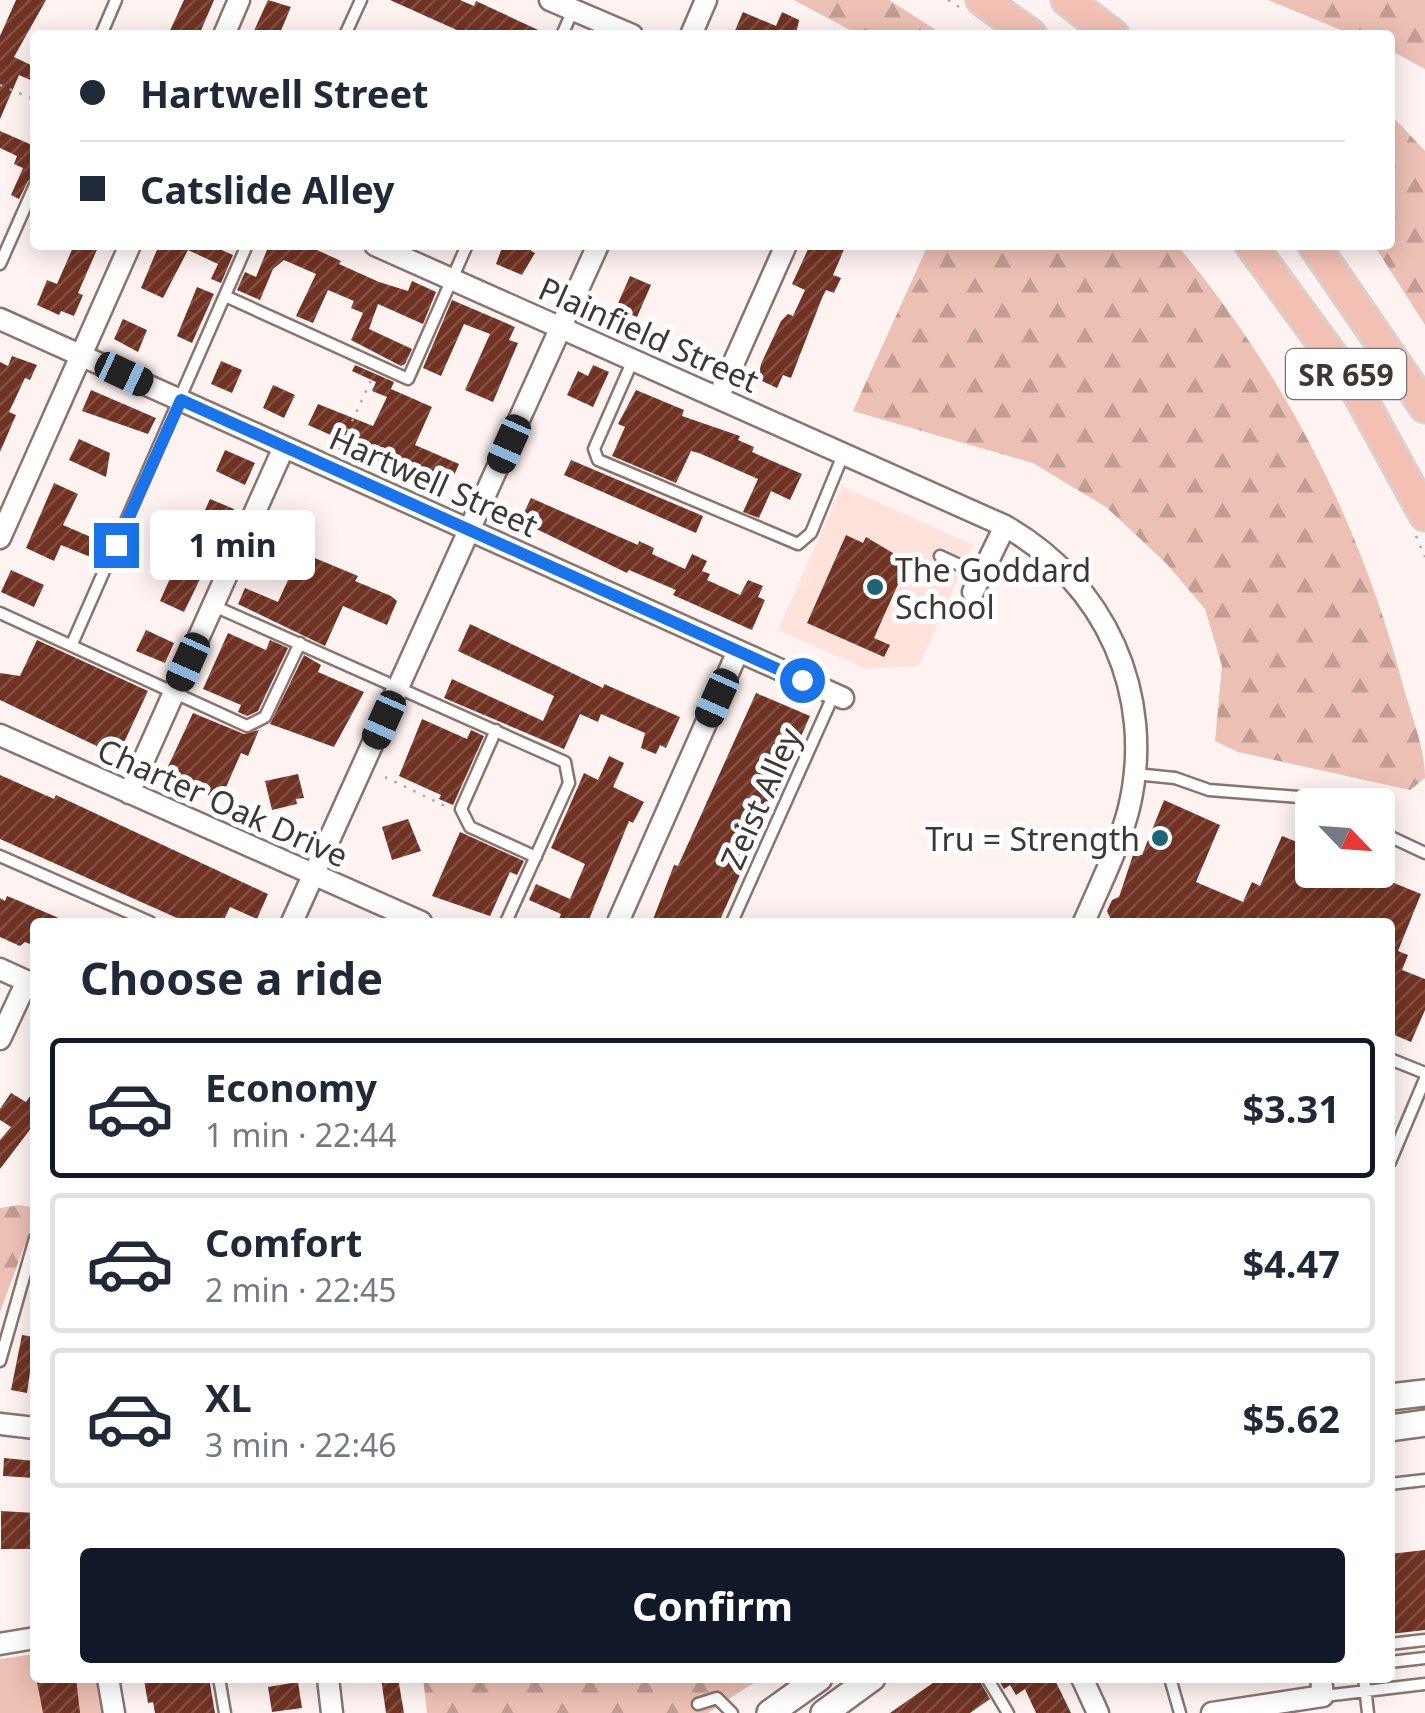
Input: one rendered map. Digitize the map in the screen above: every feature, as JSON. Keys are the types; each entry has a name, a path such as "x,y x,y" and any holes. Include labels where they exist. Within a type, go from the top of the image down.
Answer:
{"main road":[{"path":"982,0 1024,30"},
{"path":"1067,0 1106,30"},
{"name":"SR 659","path":"1255,250 1355,387 1425,514"},
{"name":"SR 659","path":"1317,250 1425,407"}],"street":[{"path":"226,30 239,0"},
{"path":"550,0 620,30"},
{"path":"692,30 706,0"},
{"path":"0,538 128,250"},
{"name":"Plainfield Street","path":"386,250 1005,526 1061,565 1107,627 1134,714 1134,774 1121,834 1086,918"},
{"path":"294,918 596,250"},
{"path":"718,398 784,250"},
{"name":"Hartwell Street","path":"0,319 838,696"},
{"path":"129,793 284,447"},
{"path":"977,584 1005,526"},
{"path":"620,918 738,651"},
{"name":"Charter Oak Drive","path":"0,736 412,918"},
{"path":"0,969 30,983"},
{"path":"0,1039 30,985"},
{"path":"1395,1396 1425,1392"},
{"path":"1395,1427 1425,1423"},
{"path":"0,1424 30,1427"},
{"path":"0,1644 30,1639"},
{"path":"109,1683 114,1713"},
{"path":"329,1683 332,1713"},
{"path":"770,1713 812,1683"},
{"path":"824,1713 865,1683"},
{"path":"1084,1683 1098,1713"},
{"path":"1212,1713 1322,1687"}],"lane":[{"path":"103,30 116,0"},
{"path":"347,30 361,0"},
{"path":"564,30 573,10"},
{"path":"0,264 30,196"},
{"path":"72,644 246,250"},
{"path":"225,296 408,379 465,250"},
{"path":"633,359 594,449 598,460 798,544 810,533 844,453"},
{"path":"940,556 977,584"},
{"path":"212,606 559,757 570,772 508,918"},
{"path":"0,612 247,726 258,724 270,708 300,643"},
{"name":"Zeist Alley","path":"734,918 838,696"},
{"path":"496,730 462,815 470,827 536,857"},
{"path":"1134,774 1175,778 1209,790 1295,796"},
{"path":"1395,839 1425,853"},
{"path":"0,856 141,918"},
{"path":"1395,1061 1425,1076 1395,1150"},
{"path":"0,1362 30,1256"},
{"path":"1395,1483 1425,1480"},
{"path":"1395,1643 1425,1640"},
{"path":"1395,1661 1425,1658"},
{"path":"220,1683 225,1713"},
{"path":"990,1683 1006,1712"},
{"path":"1171,1683 1180,1713"},
{"path":"1364,1683 1368,1713"},
{"path":"1322,1687 1365,1691 1425,1684"},
{"path":"698,1704 717,1698 732,1713"}],"path":[{"path":"0,84 30,98"},
{"path":"332,468 378,365"},
{"path":"385,777 462,815"}],"shaded area":[{"name":"The Goddard School","path":"842,486 973,545 919,666 866,669 778,630"}],"green space":[{"path":"794,0 889,0 936,30 850,30"},
{"path":"1268,0 1425,0 1425,69 1395,53 1395,30 1341,30"},
{"path":"1395,119 1425,151 1425,325 1377,250 1395,250"},
{"path":"926,250 1181,250 1216,294 1285,399 1342,511 1387,628 1420,744 1425,778 1410,790 1238,752 1215,741 1222,666 1205,609 1166,563 1106,507 1033,463 853,411"},
{"path":"30,1207 30,1231 0,1312 0,1208"},
{"path":"30,1655 30,1683 97,1683 103,1713 0,1713 0,1659"},
{"path":"424,1683 753,1683 708,1713 427,1713"}],"building":[{"path":"16,0 46,0 14,57 30,65 30,80 19,75 0,119 0,36"},
{"path":"184,0 214,0 201,30 170,30"},
{"path":"268,0 291,7 281,30 254,30"},
{"path":"390,0 460,0 474,6 476,1 538,30 457,30"},
{"path":"743,12 776,26 782,12 799,20 797,30 735,30"},
{"path":"0,131 30,144 30,180 19,199 11,195 23,168 14,164 17,156 0,148"},
{"path":"72,250 97,250 78,293 83,295 74,316 61,311 59,315 37,305 47,280 57,284"},
{"path":"157,250 188,250 163,298 141,288"},
{"path":"188,250 222,250 233,255 221,283 211,279 218,264"},
{"path":"267,250 317,250 379,282 408,291 412,281 436,292 423,324 378,304 369,329 412,349 401,366 351,340 363,313 351,308 354,301 328,290 313,323 296,316 316,274 284,260 273,269 260,300 237,290 245,272 256,277"},
{"path":"501,250 535,253 522,275 496,264"},
{"path":"808,250 844,250 833,275 841,278 834,293 826,290 791,378 783,375 777,388 758,379 781,321 788,314 793,316 805,290 792,284"},
{"path":"630,276 651,285 637,317 616,308"},
{"path":"197,287 214,294 192,343 177,336"},
{"path":"452,300 515,327 509,340 518,343 493,402 465,390 490,334 464,324 441,376 423,368"},
{"path":"123,319 147,330 138,352 114,339"},
{"path":"12,356 37,365 30,380 25,378 9,412 16,415 0,452 0,362 8,366"},
{"path":"221,361 242,370 232,393 211,384"},
{"path":"355,365 394,382 391,389 432,407 415,445 459,464 448,489 347,448 349,443 308,425 318,404 373,426 387,397 372,391 376,382 352,371"},
{"path":"593,365 609,372 593,407 567,395 578,371 588,376"},
{"path":"273,385 295,395 284,418 263,408"},
{"path":"91,390 156,418 148,434 82,411"},
{"path":"636,390 684,410 682,416 740,436 738,440 754,447 752,452 802,474 790,500 771,491 759,518 743,512 758,479 699,453 691,451 676,483 612,456 625,427 618,424"},
{"path":"79,439 110,453 106,477 69,460"},
{"path":"225,450 255,463 245,485 216,471"},
{"path":"571,460 703,516 696,533 564,475"},
{"path":"54,483 78,494 63,525 100,541 93,558 61,545 54,561 26,548"},
{"path":"531,498 638,545 639,541 654,548 652,554 685,569 692,554 707,561 702,571 710,574 707,580 740,595 748,580 763,586 758,597 765,600 752,630 673,595 676,590 629,570 627,573 520,521"},
{"path":"210,499 234,509 184,612 160,601 179,558 173,556 183,535 192,539"},
{"name":"The Goddard School","path":"846,535 863,543 866,537 908,562 874,638 890,645 884,657 807,623"},
{"path":"269,539 358,576 355,581 391,596 397,601 387,625 343,606 325,646 238,604 245,588 278,602 288,580 257,565"},
{"path":"11,570 44,585 34,607 1,592"},
{"path":"470,624 603,688 604,684 680,717 666,748 660,745 656,754 641,748 645,733 601,714 598,722 580,714 564,749 444,698 452,679 543,721 554,696 458,651"},
{"path":"146,630 174,643 165,663 136,651"},
{"path":"228,633 266,650 270,640 288,648 258,711 247,716 238,712 241,705 203,689"},
{"path":"37,640 148,691 120,751 107,745 105,750 0,700 0,673 20,676"},
{"path":"304,655 321,665 318,672 364,692 334,747 270,724"},
{"path":"756,693 810,716 721,918 654,918 674,865 678,866"},
{"path":"193,713 244,734 259,730 248,756 241,753 220,801 165,773"},
{"path":"422,719 467,739 471,730 484,736 453,805 439,799 441,795 399,776"},
{"path":"609,756 624,763 613,787 644,802 633,823 629,821 590,918 560,918 561,914 529,900 536,884 570,899 585,864 551,848 584,773 598,780"},
{"path":"298,774 304,798 296,799 297,804 272,810 265,781"},
{"path":"0,775 54,799 56,795 268,894 257,918 230,907 225,918 177,918 0,839"},
{"path":"1164,800 1220,825 1196,882 1243,902 1252,882 1260,886 1282,836 1295,841 1295,888 1395,888 1395,883 1421,894 1398,951 1408,955 1402,970 1425,979 1425,1010 1411,1042 1395,1035 1395,918 1110,918 1107,911 1112,900 1119,897 1134,852 1142,855"},
{"path":"408,819 421,851 392,860 382,827"},
{"path":"460,832 524,861 517,875 510,872 490,916 432,896"},
{"path":"7,896 59,918 30,918 30,944 20,946 0,937 0,898 5,901"},
{"path":"11,1093 26,1102 30,1096 30,1130 0,1169 0,1140 11,1127 0,1120 0,1109"},
{"path":"22,1335 30,1336 27,1393 11,1390"},
{"path":"4,1458 30,1461 30,1478 3,1476"},
{"path":"1,1511 30,1513 30,1549 1,1549"},
{"path":"1425,1550 1425,1630 1395,1633 1395,1553"},
{"path":"37,1683 77,1683 80,1713 43,1713"},
{"path":"145,1683 210,1683 215,1713 155,1713 153,1702 148,1703"},
{"path":"298,1683 302,1708 272,1712 268,1687"},
{"path":"382,1683 399,1683 404,1713 386,1713"},
{"path":"933,1683 981,1683 990,1699 970,1713 890,1713"},
{"path":"1000,1683 1056,1683 1071,1713 1036,1713 1025,1689 1016,1695 1010,1685 1004,1689"}],"place":[{"name":"The Goddard School","path":"875,587"},
{"name":"Tru = Strength","path":"1160,838"}],"route":[{"path":"116,545 181,400 802,680"}]}
